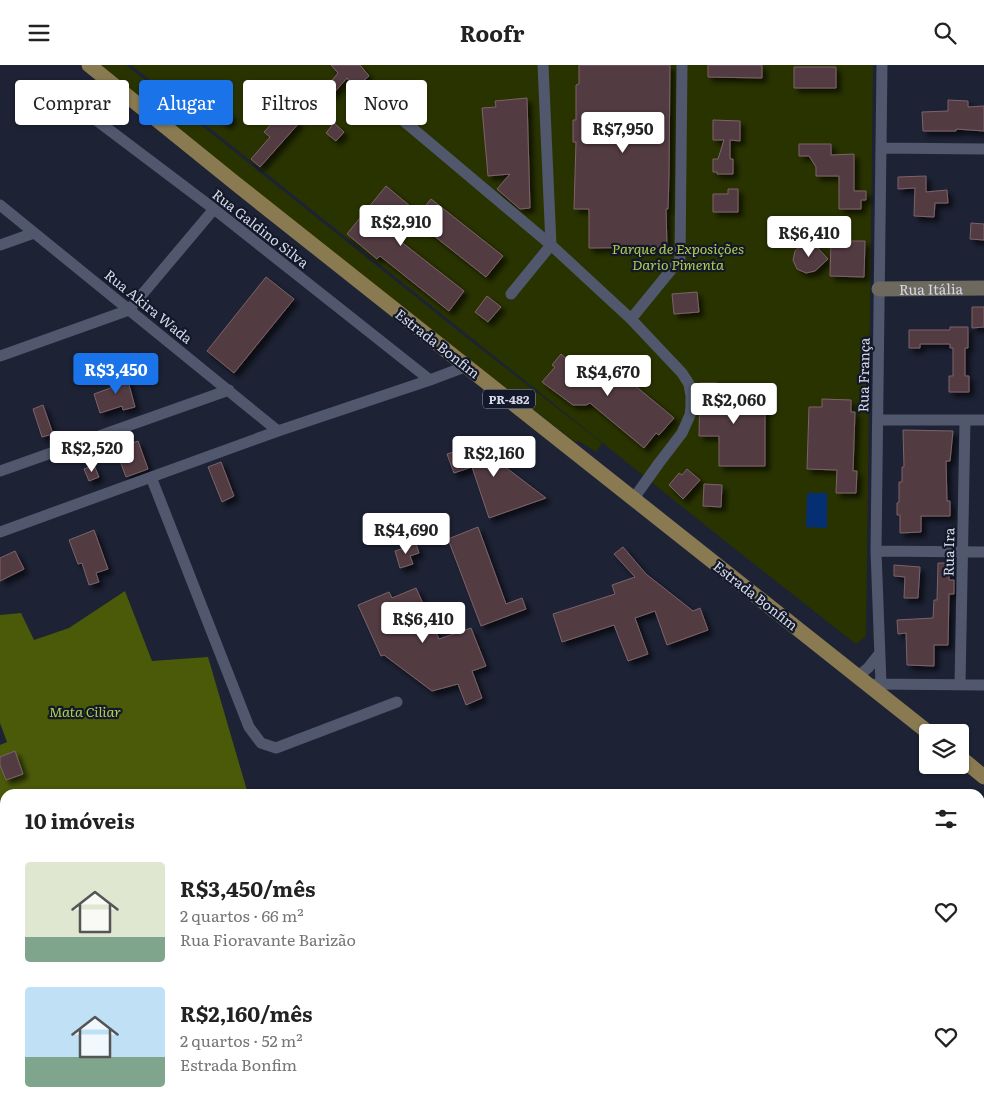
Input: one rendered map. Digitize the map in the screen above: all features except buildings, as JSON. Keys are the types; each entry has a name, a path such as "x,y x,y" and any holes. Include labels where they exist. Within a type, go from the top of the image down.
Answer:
{"main road":[{"name":"Estrada Bonfim","path":"90,65 242,189 869,681 919,724"},
{"path":"969,764 984,777"}],"street":[{"path":"511,294 551,245 543,65"},
{"path":"631,319 680,259 682,65"},
{"name":"Rua França","path":"869,681 880,653 876,551 882,65"},
{"name":"Rua Galdino Silva","path":"103,125 214,209 430,380"},
{"path":"408,125 551,245 631,319 682,373 689,384 691,396 690,415 682,433 634,498"},
{"path":"881,148 984,149"},
{"name":"Rua Akira Wada","path":"0,205 278,431"},
{"path":"0,356 129,310 214,209"},
{"path":"0,245 34,233"},
{"name":"Rua Itália","path":"879,289 984,288"},
{"path":"0,532 278,431 467,366"},
{"path":"0,471 228,390"},
{"path":"878,420 984,420"},
{"name":"Rua Ira","path":"960,685 964,420"},
{"path":"151,477 249,727 261,743 276,748 397,702"},
{"path":"876,551 984,552"},
{"path":"880,653 872,663 869,681 984,685"}],"green space":[{"path":"99,65 126,65 145,80 139,80 139,98 129,90 129,80 117,80"},
{"name":"Parque de Exposições Dario Pimenta","path":"131,65 873,65 866,636 856,644 206,125 233,125 233,80 150,80"},
{"path":"171,125 201,125 472,342 602,443 596,452 579,441 575,442"},
{"name":"Mata Ciliar","path":"125,591 152,661 208,657 247,789 0,789 0,745 7,742 0,723 0,615 21,613 34,640 69,628"}],"water":[{"path":"807,493 827,493 827,528 806,527"}]}
